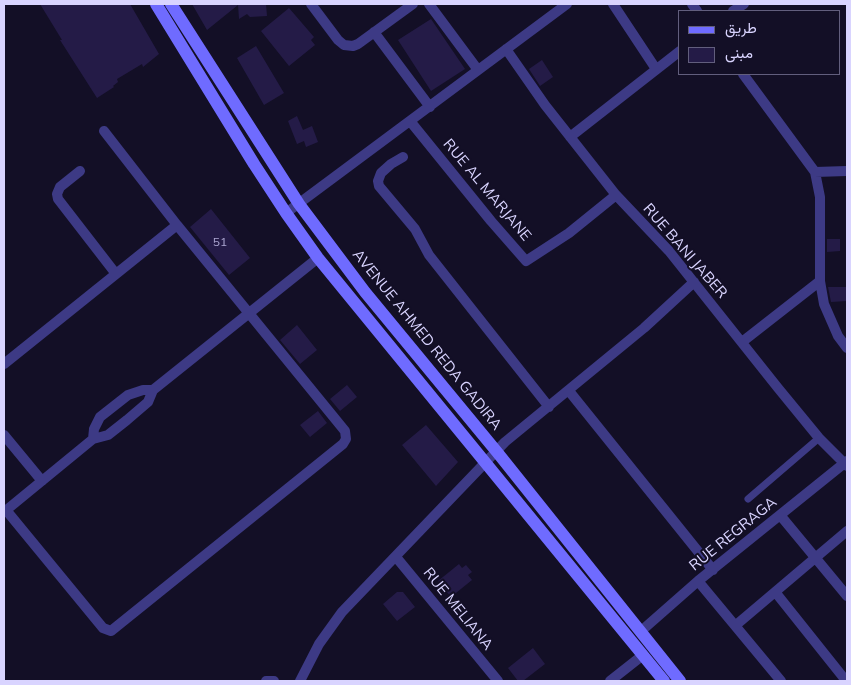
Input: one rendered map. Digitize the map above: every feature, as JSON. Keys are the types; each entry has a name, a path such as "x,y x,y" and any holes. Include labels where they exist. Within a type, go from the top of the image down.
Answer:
{"main road":[{"path":"156,4 286,213 318,258 664,681"},
{"name":"AVENUE AHMED REDA GADIRA","path":"171,4 299,204 365,292 497,452 680,681"}],"street":[{"path":"311,4 338,40 344,45 353,46 413,4"},
{"path":"429,4 478,70"},
{"path":"286,213 567,4"},
{"path":"613,4 656,69"},
{"path":"374,32 430,107"},
{"name":"RUE BANI JABER","path":"506,49 570,137 616,195 669,251 778,388 820,438 846,464"},
{"path":"570,137 678,52"},
{"path":"744,75 815,172 820,197 820,281 824,304 843,335 847,348"},
{"name":"RUE AL MARJANE","path":"410,121 526,261 569,233 616,195"},
{"path":"104,131 177,225 250,312 345,430 346,439 343,444 111,631 103,628 5,511 93,438 108,435 128,420 148,402 153,390 250,312 318,258"},
{"path":"403,157 381,173 378,181 379,186 414,229 429,255 550,407"},
{"path":"80,171 60,187 57,194 58,199 116,274"},
{"path":"815,172 847,172"},
{"path":"4,364 177,225"},
{"path":"742,342 820,281"},
{"path":"300,681 310,659 342,612 505,442 644,328 694,282"},
{"path":"93,438 94,428 100,417 128,395 137,391 153,390"},
{"path":"569,390 713,570"},
{"path":"4,435 42,481"},
{"path":"748,499 820,438"},
{"name":"RUE REGRAGA","path":"640,632 698,581 846,464"},
{"path":"780,515 847,596"},
{"path":"736,625 847,531"},
{"name":"RUE MELIANA","path":"396,557 498,681"},
{"path":"698,581 781,681"},
{"path":"776,593 843,677"},
{"path":"610,681 643,655"},
{"path":"266,681 274,681"}],"building":[{"path":"40,4 130,4 159,54 143,67 142,64 117,79 118,82 114,87 97,98 60,40 62,40"},
{"path":"192,4 266,4 267,16 250,17 247,14 239,19 238,5 207,30"},
{"path":"289,8 314,37 311,40 315,45 289,66 261,31"},
{"path":"431,19 465,69 431,91 398,40"},
{"path":"256,46 284,93 264,105 237,58"},
{"path":"542,60 553,77 540,86 529,69"},
{"path":"297,116 303,130 312,126 318,142 306,147 304,141 297,144 288,121"},
{"path":"211,209 250,258 229,275 190,227"},
{"path":"827,239 840,239 840,251 827,252"},
{"path":"828,287 846,287 847,301 831,302"},
{"path":"297,325 317,350 300,364 280,340"},
{"path":"347,385 357,397 340,411 330,399"},
{"path":"318,411 327,423 310,437 300,425"},
{"path":"426,425 458,462 436,486 402,445"},
{"path":"459,564 462,568 466,565 472,572 468,575 472,580 451,597 438,581"},
{"path":"397,592 403,592 415,607 397,621 383,604"},
{"path":"533,648 545,664 523,681 518,681 508,668"}]}
